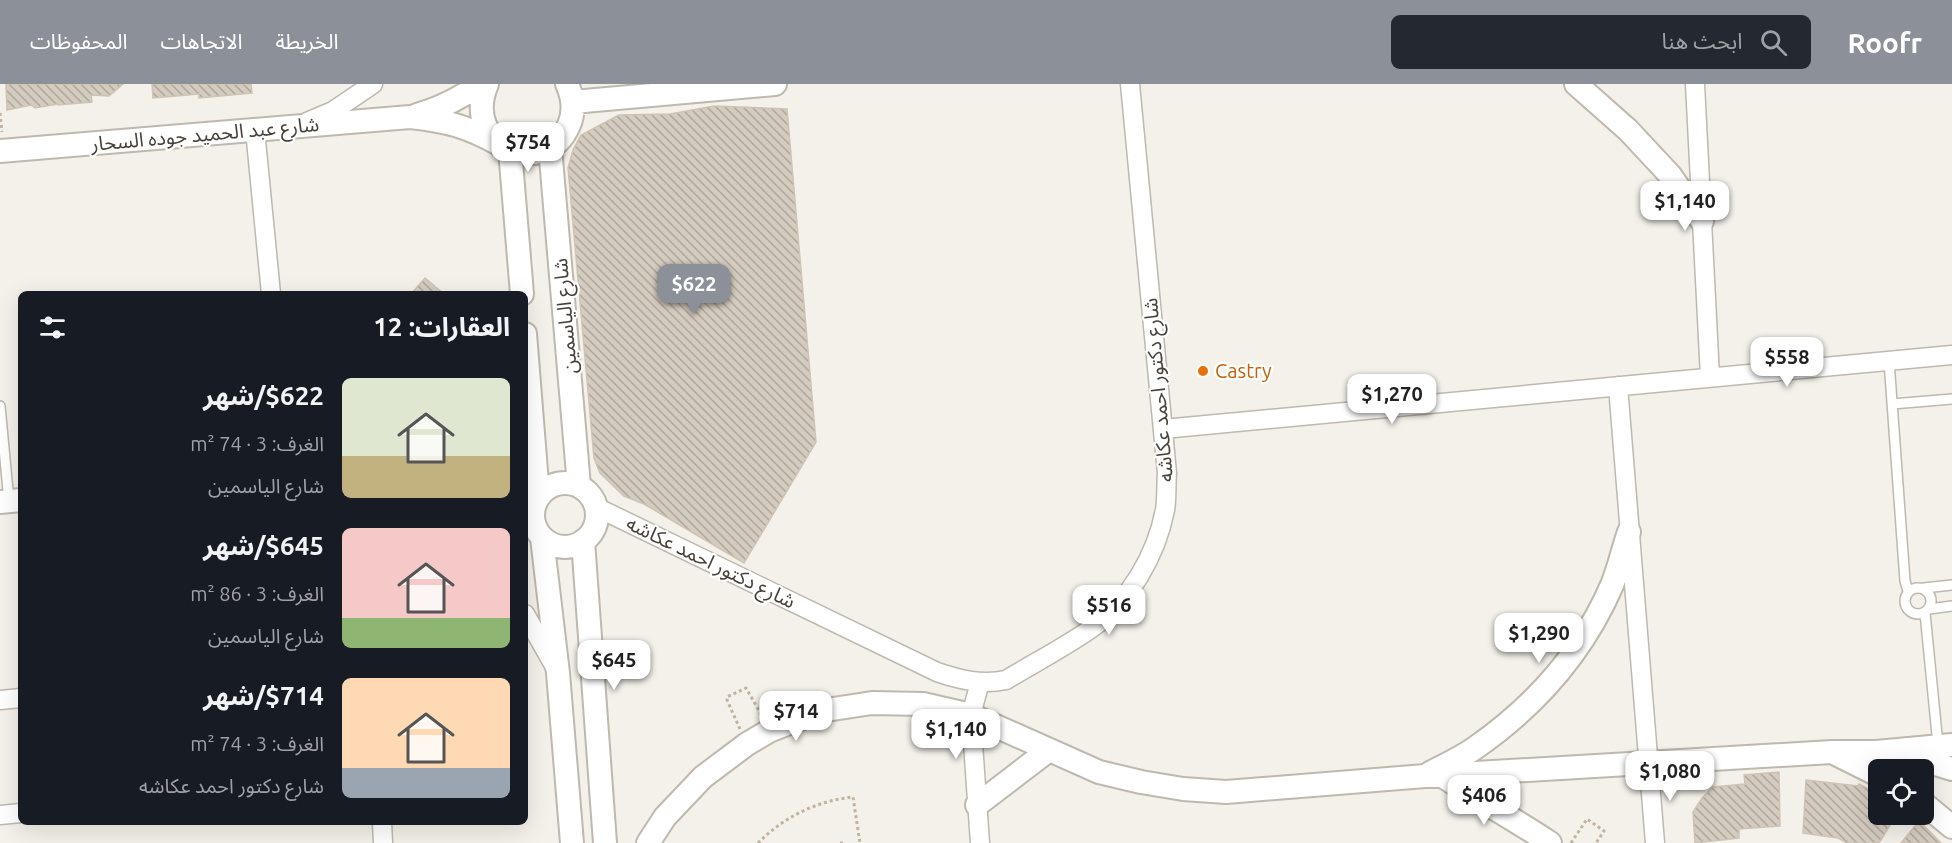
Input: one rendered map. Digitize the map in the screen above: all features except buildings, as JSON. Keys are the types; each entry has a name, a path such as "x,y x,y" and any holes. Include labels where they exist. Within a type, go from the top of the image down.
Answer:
{"street":[{"path":"298,126 333,111 373,84"},
{"name":"شارع عبد الحميد جوده السحار","path":"410,117 440,108 480,84"},
{"path":"487,84 482,96 482,116 489,134 504,147 520,153 531,153 550,147 566,132 570,123 570,93 763,84"},
{"name":"شارع دكتور احمد عكاشه","path":"596,507 951,677 980,682 1006,680 1092,628 1118,604 1140,576 1155,544 1165,509 1167,474 1130,84"},
{"path":"1576,84 1628,130 1670,175 1702,221"},
{"path":"1695,84 1710,377"},
{"name":"شارع عبد الحميد جوده السحار","path":"0,151 410,117 442,121 473,130 504,147"},
{"path":"255,130 271,291"},
{"name":"شارع الياسمين","path":"504,147 522,291"},
{"name":"شارع الياسمين","path":"550,147 579,486"},
{"path":"1163,429 1952,355"},
{"path":"1618,386 1655,843"},
{"path":"528,395 532,515 537,531 542,538 558,546 576,545 593,530 596,522 596,507 590,494 579,486 570,483 552,485 533,496"},
{"path":"1433,775 1473,750 1517,717 1555,678 1587,633 1612,584 1629,532"},
{"path":"542,538 558,673 572,843"},
{"path":"583,541 605,843"},
{"path":"528,619 558,673"},
{"path":"980,682 971,715 980,843"},
{"path":"0,700 18,698"},
{"path":"648,843 665,817 703,777 747,744 769,731 820,711 872,703 923,704 971,715 1099,772 1183,789 1226,792 1433,775 1832,752 1876,752 1945,745"},
{"path":"977,805 1049,750"},
{"path":"1832,752 1868,771"},
{"path":"1876,752 1919,759 1952,769"},
{"path":"1433,775 1550,843"},
{"path":"1934,811 1952,827"},
{"path":"0,815 18,813"},
{"path":"382,825 383,843"}],"lane":[{"path":"1889,361 1905,581 1908,591 1905,598 1907,608 1915,614 1952,606"},
{"path":"1892,404 1952,399"},
{"path":"0,406 10,501"},
{"path":"1908,591 1915,588 1952,585"},
{"path":"1924,588 1932,598 1927,611 1945,745"}],"path":[{"path":"747,744 726,700 727,697 746,688 769,731"},
{"path":"758,843 772,830 796,814 823,803 851,797 854,799 860,843"},
{"path":"1571,843 1587,819 1604,831 1596,843"},
{"path":"840,843 846,843"}],"place":[{"name":"Castry","path":"1203,371"}]}
